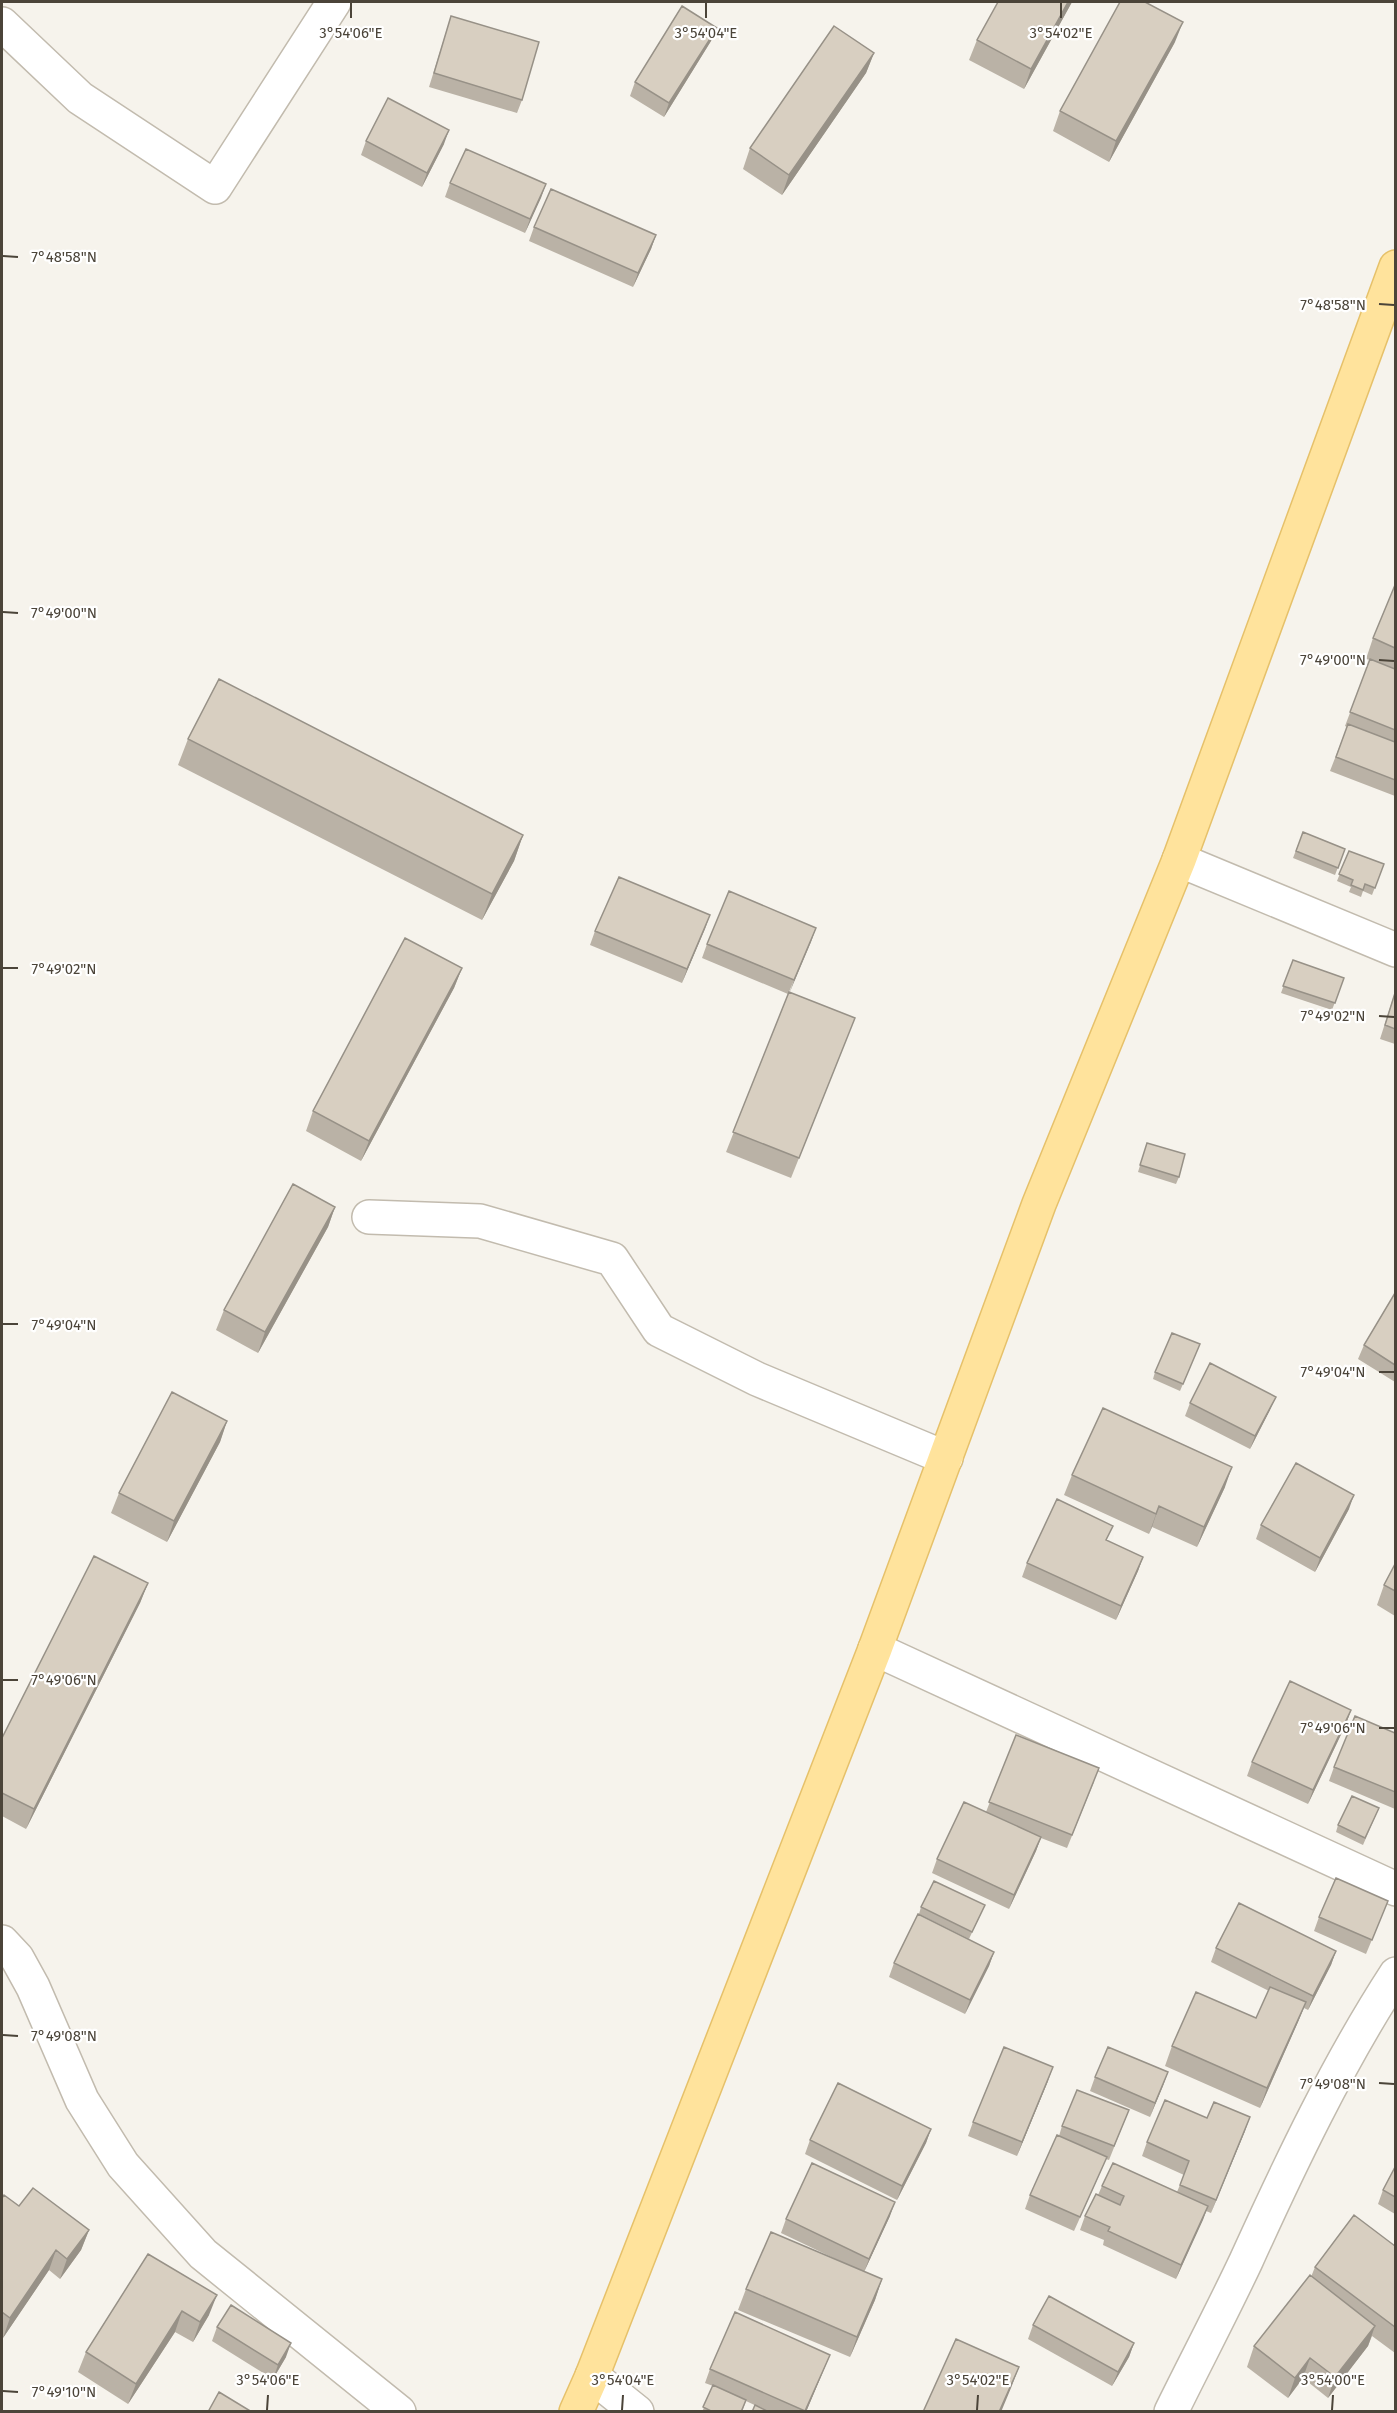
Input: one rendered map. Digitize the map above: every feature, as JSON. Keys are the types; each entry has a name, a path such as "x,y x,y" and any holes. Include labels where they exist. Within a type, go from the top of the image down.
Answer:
{"main road":[{"path":"576,2412 875,1649 1039,1204 1179,860 1395,267"}],"street":[{"path":"2,24 80,98 214,187 334,2"},
{"path":"1179,860 1395,951"},
{"path":"369,1217 480,1221 612,1259 659,1330 757,1379 946,1458"},
{"path":"875,1649 1395,1889"},
{"path":"2,1941 17,1959 28,1978 82,2100 123,2165 203,2254 399,2412"},
{"path":"1171,2412 1245,2262 1278,2187 1395,1974"},
{"path":"592,2376 637,2412"}],"building":[{"path":"998,2 1068,2 1031,69 977,40"},
{"path":"1120,2 1145,2 1183,22 1116,141 1060,111"},
{"path":"682,6 717,28 669,103 635,82"},
{"path":"451,16 539,42 522,100 434,73"},
{"path":"834,26 874,53 789,175 750,148"},
{"path":"388,98 449,130 427,173 366,141"},
{"path":"466,149 546,184 530,219 450,183"},
{"path":"551,189 656,235 638,273 534,227"},
{"path":"1395,585 1395,648 1373,638"},
{"path":"1370,659 1395,669 1395,730 1350,712"},
{"path":"219,679 523,835 492,894 188,739"},
{"path":"1348,724 1395,742 1395,780 1336,757"},
{"path":"1303,832 1345,849 1338,868 1296,851"},
{"path":"1349,851 1384,864 1375,888 1365,884 1363,890 1351,885 1353,880 1339,874"},
{"path":"619,877 710,915 687,969 595,931"},
{"path":"729,891 816,928 794,980 707,944"},
{"path":"405,938 462,968 369,1141 313,1111"},
{"path":"1293,960 1344,978 1335,1003 1283,986"},
{"path":"789,992 855,1018 799,1158 733,1132"},
{"path":"1395,993 1395,1029 1385,1025"},
{"path":"1147,1143 1185,1154 1179,1177 1140,1165"},
{"path":"293,1184 335,1207 265,1332 224,1310"},
{"path":"1395,1293 1395,1365 1364,1345"},
{"path":"1172,1333 1200,1344 1183,1384 1155,1372"},
{"path":"1210,1363 1276,1397 1255,1436 1190,1403"},
{"path":"172,1392 227,1421 174,1521 119,1493"},
{"path":"1103,1408 1232,1467 1204,1527 1159,1506 1156,1514 1072,1475"},
{"path":"1296,1463 1354,1495 1320,1558 1261,1525"},
{"path":"1057,1499 1113,1526 1106,1540 1143,1557 1121,1606 1027,1563"},
{"path":"94,1556 148,1583 34,1809 2,1793 2,1738"},
{"path":"1395,1564 1395,1591 1384,1585"},
{"path":"1290,1681 1351,1710 1313,1790 1252,1762"},
{"path":"1355,1716 1395,1733 1395,1792 1334,1767"},
{"path":"1016,1735 1099,1768 1072,1835 989,1802"},
{"path":"1352,1796 1379,1808 1365,1838 1338,1825"},
{"path":"964,1802 1041,1837 1014,1895 937,1859"},
{"path":"1336,1878 1388,1901 1372,1940 1319,1917"},
{"path":"934,1881 985,1905 972,1932 921,1907"},
{"path":"1239,1903 1336,1951 1313,1996 1216,1948"},
{"path":"918,1914 994,1952 970,2000 894,1963"},
{"path":"1270,1987 1306,2002 1267,2088 1172,2046 1196,1992 1256,2018"},
{"path":"1004,2047 1053,2067 1022,2142 973,2122"},
{"path":"1108,2047 1168,2072 1155,2103 1095,2077"},
{"path":"838,2083 931,2129 902,2186 810,2140"},
{"path":"1077,2090 1129,2110 1114,2146 1062,2126"},
{"path":"1165,2100 1207,2118 1214,2102 1250,2117 1216,2200 1180,2185 1189,2161 1147,2142"},
{"path":"1057,2135 1107,2157 1080,2217 1030,2195"},
{"path":"812,2163 895,2202 869,2259 786,2219"},
{"path":"1113,2163 1208,2206 1181,2265 1108,2231 1110,2227 1085,2216 1096,2194 1120,2205 1124,2196 1102,2186"},
{"path":"1395,2167 1395,2197 1383,2190"},
{"path":"33,2188 89,2230 67,2259 56,2250 10,2318 2,2312 2,2198 4,2195 19,2206"},
{"path":"1354,2215 1395,2246 1395,2327 1315,2267"},
{"path":"771,2232 882,2279 857,2337 746,2289"},
{"path":"148,2254 217,2295 200,2322 182,2311 136,2384 86,2352"},
{"path":"1310,2275 1375,2326 1335,2377 1310,2358 1295,2378 1254,2346"},
{"path":"1049,2296 1134,2343 1118,2372 1033,2325"},
{"path":"231,2305 291,2343 278,2365 217,2327"},
{"path":"735,2312 830,2355 805,2411 710,2369"},
{"path":"956,2339 1019,2367 999,2412 923,2412"},
{"path":"713,2385 746,2400 741,2412 713,2412 703,2407"},
{"path":"219,2392 252,2412 208,2412"},
{"path":"755,2405 769,2412 752,2412"}]}
